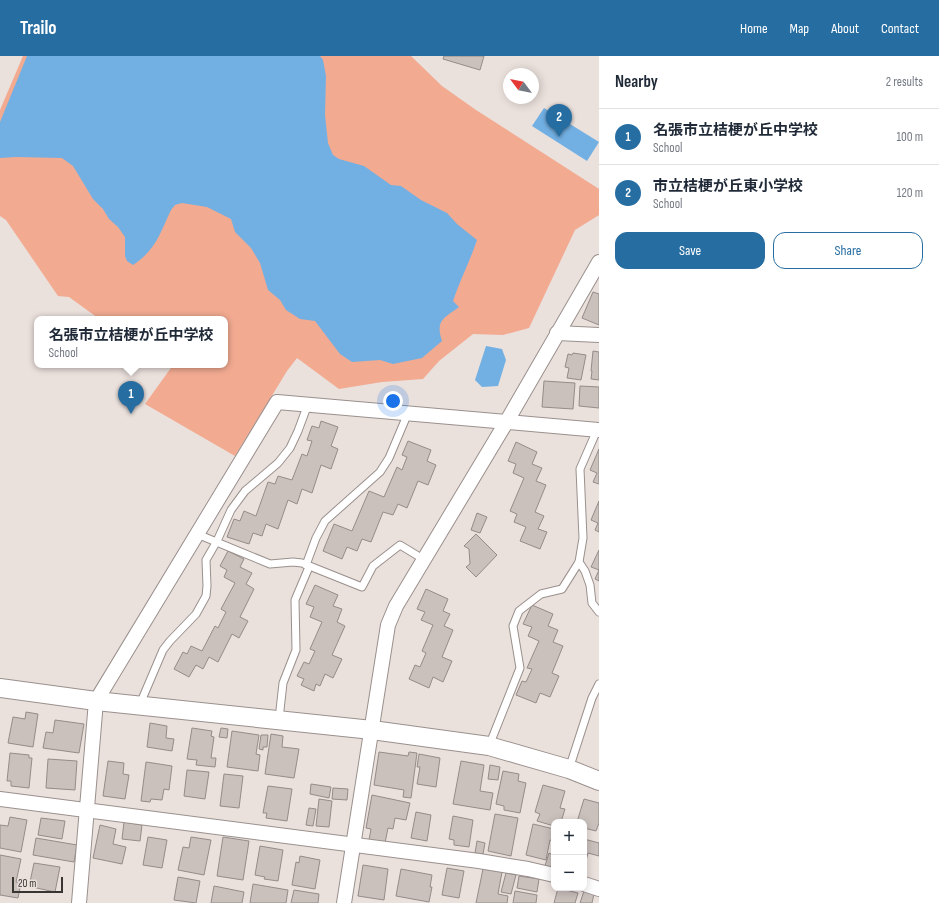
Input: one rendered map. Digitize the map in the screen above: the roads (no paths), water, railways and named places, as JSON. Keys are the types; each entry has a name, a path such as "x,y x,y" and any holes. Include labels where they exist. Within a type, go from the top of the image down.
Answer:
{"street":[{"path":"344,903 388,626 396,606 423,559 507,421 599,262"},
{"path":"557,333 599,335"},
{"path":"79,903 88,811 96,701 276,402 598,430"},
{"path":"0,688 96,701 372,730 489,746 569,769 599,781"},
{"path":"0,799 505,865 551,874"},
{"path":"587,885 599,889"}],"lane":[{"path":"140,705 163,650 196,614 206,596 206,560 217,541 231,510 245,491 278,463 290,448 308,404"},
{"path":"279,720 283,683 296,650 295,600 316,538 325,521 380,472 386,464 408,413"},
{"path":"489,746 520,668 513,626 519,611 541,594 562,589 579,562 583,538 580,469 598,430"},
{"path":"197,534 270,564 293,562 302,563 362,587 373,566 400,545 423,559"},
{"path":"579,562 585,571 590,585 592,603 599,612"},
{"path":"569,769 592,698 599,684"}],"water":[{"path":"27,56 320,56 323,60 326,76 325,115 328,143 333,155 339,159 364,166 391,185 401,186 421,200 447,213 457,224 477,240 453,301 459,307 445,317 440,324 442,341 422,358 393,364 380,360 352,362 340,354 315,321 300,319 286,310 280,300 268,290 260,263 251,248 235,232 231,219 207,207 182,203 175,205 171,210 160,234 147,253 133,265 127,261 125,256 125,237 118,227 109,219 103,209 93,199 73,166 62,158 0,158 0,122"},
{"path":"544,108 599,142 587,161 532,126"},
{"path":"486,346 502,349 506,360 498,386 482,387 475,380"}],"place":[{"name":"市立桔梗が丘東小学校","path":"559,137"},
{"name":"名張市立桔梗が丘中学校","path":"131,414"}]}
